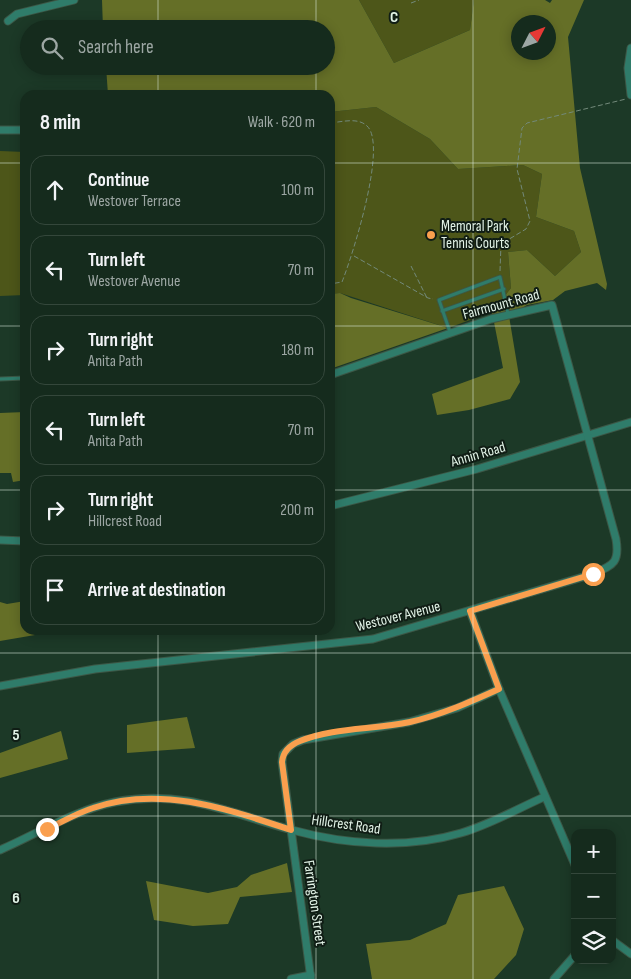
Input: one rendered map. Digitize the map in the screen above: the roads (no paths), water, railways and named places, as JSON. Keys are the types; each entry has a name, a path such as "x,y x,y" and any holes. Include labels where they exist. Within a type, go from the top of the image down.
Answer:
{"street":[{"path":"8,20 18,14 74,0"},
{"path":"631,48 628,68 631,97"},
{"path":"0,130 20,130"},
{"name":"Fairmount Road","path":"335,372 412,348 450,332 508,315 552,305 588,435"},
{"name":"Annin Road","path":"335,505 477,469 631,422"},
{"name":"Westover Avenue","path":"0,686 96,669 373,639 470,611 611,566 616,558 617,548 588,435"},
{"path":"0,540 20,540"},
{"path":"470,611 499,689 571,856"},
{"name":"Farrington Street","path":"311,977 282,762 283,754 293,744 333,733 409,722 457,708 499,689"},
{"name":"Hillcrest Road","path":"0,850 92,808 122,802 170,799 194,801 228,809 291,830 351,842 395,844 432,840 462,833 544,797"},
{"path":"616,943 631,954"},
{"path":"554,979 571,960"},
{"path":"291,979 311,977"}],"lane":[{"path":"450,332 439,300 500,277 508,315"},
{"path":"442,311 504,289"},
{"path":"0,380 20,378"}],"place":[{"name":"Memoral Park Tennis Courts","path":"431,235"}]}
